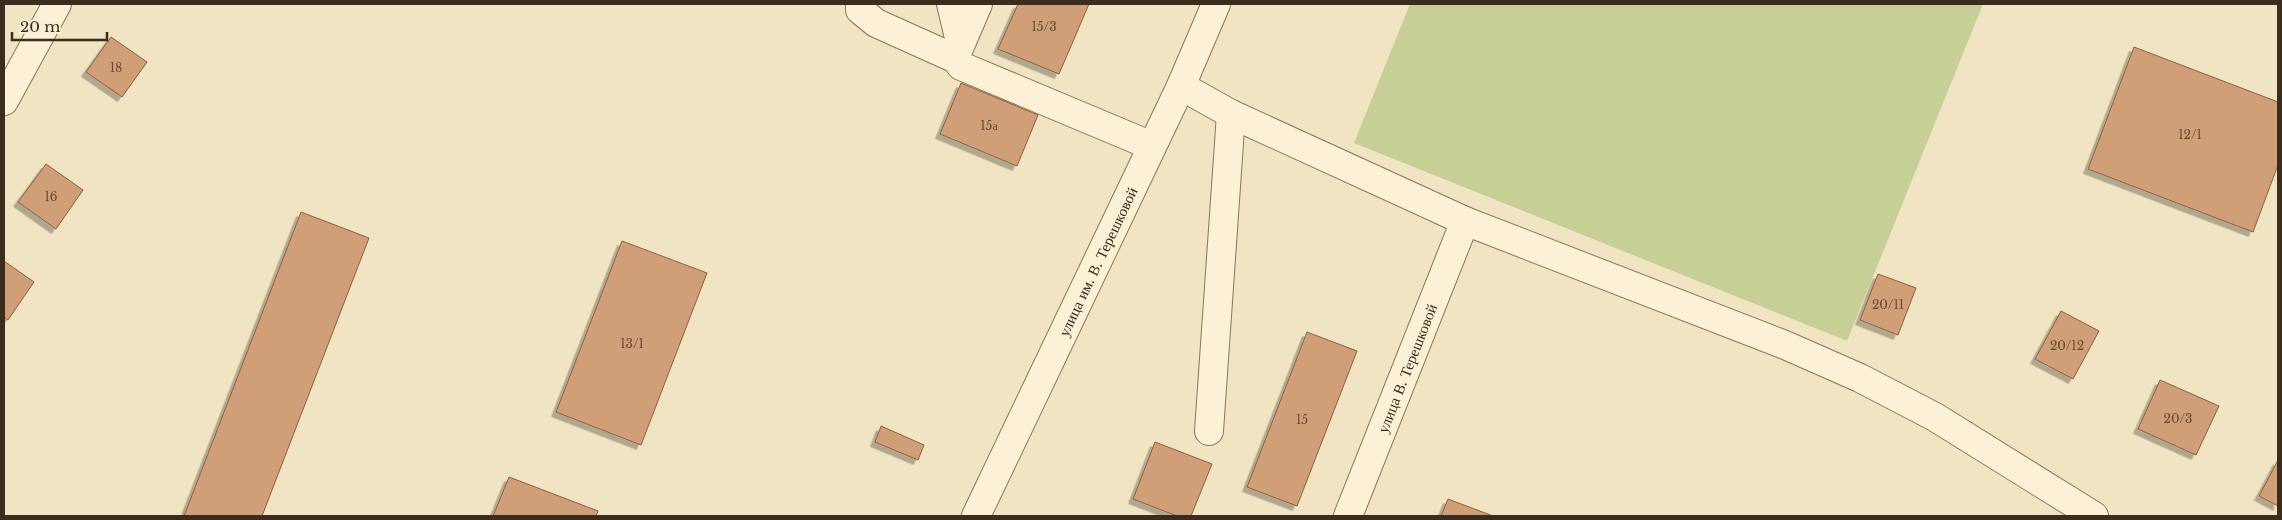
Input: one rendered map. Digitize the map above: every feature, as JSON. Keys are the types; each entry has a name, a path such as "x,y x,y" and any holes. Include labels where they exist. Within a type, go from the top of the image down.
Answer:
{"street":[{"path":"4,101 12,68 57,4"},
{"path":"860,4 860,10 876,23 958,50"},
{"path":"951,4 961,66 1152,146"},
{"path":"958,50 978,4"},
{"name":"улица им. В. Терешковой","path":"976,516 1152,146 1216,4"},
{"path":"1180,86 1232,114 1465,221 1785,345 1860,378 1935,417 2094,516"},
{"path":"1209,431 1232,114"},
{"name":"улица В. Терешковой","path":"1348,516 1465,221"}],"green space":[{"path":"1410,4 1983,4 1847,341 1354,143"}],"building":[{"path":"1018,4 1089,4 1059,74 998,49"},
{"path":"111,37 147,62 122,97 86,72"},
{"path":"2134,47 2278,102 2278,165 2253,232 2088,169"},
{"path":"961,83 1038,115 1017,166 940,134"},
{"path":"46,164 83,190 56,229 18,202"},
{"path":"301,212 369,238 262,516 184,516"},
{"path":"622,241 707,273 641,445 556,412"},
{"path":"4,261 34,282 8,320 4,317"},
{"path":"1878,274 1916,288 1898,335 1860,320"},
{"path":"2061,311 2099,331 2073,379 2035,359"},
{"path":"1307,332 1357,351 1297,506 1247,487"},
{"path":"2160,380 2219,406 2196,455 2138,429"},
{"path":"881,426 924,445 918,460 875,442"},
{"path":"1155,442 1212,464 1191,516 1177,516 1133,499"},
{"path":"2278,460 2278,506 2259,496"},
{"path":"509,477 598,511 596,516 493,516"},
{"path":"1448,499 1493,516 1441,516"}]}
